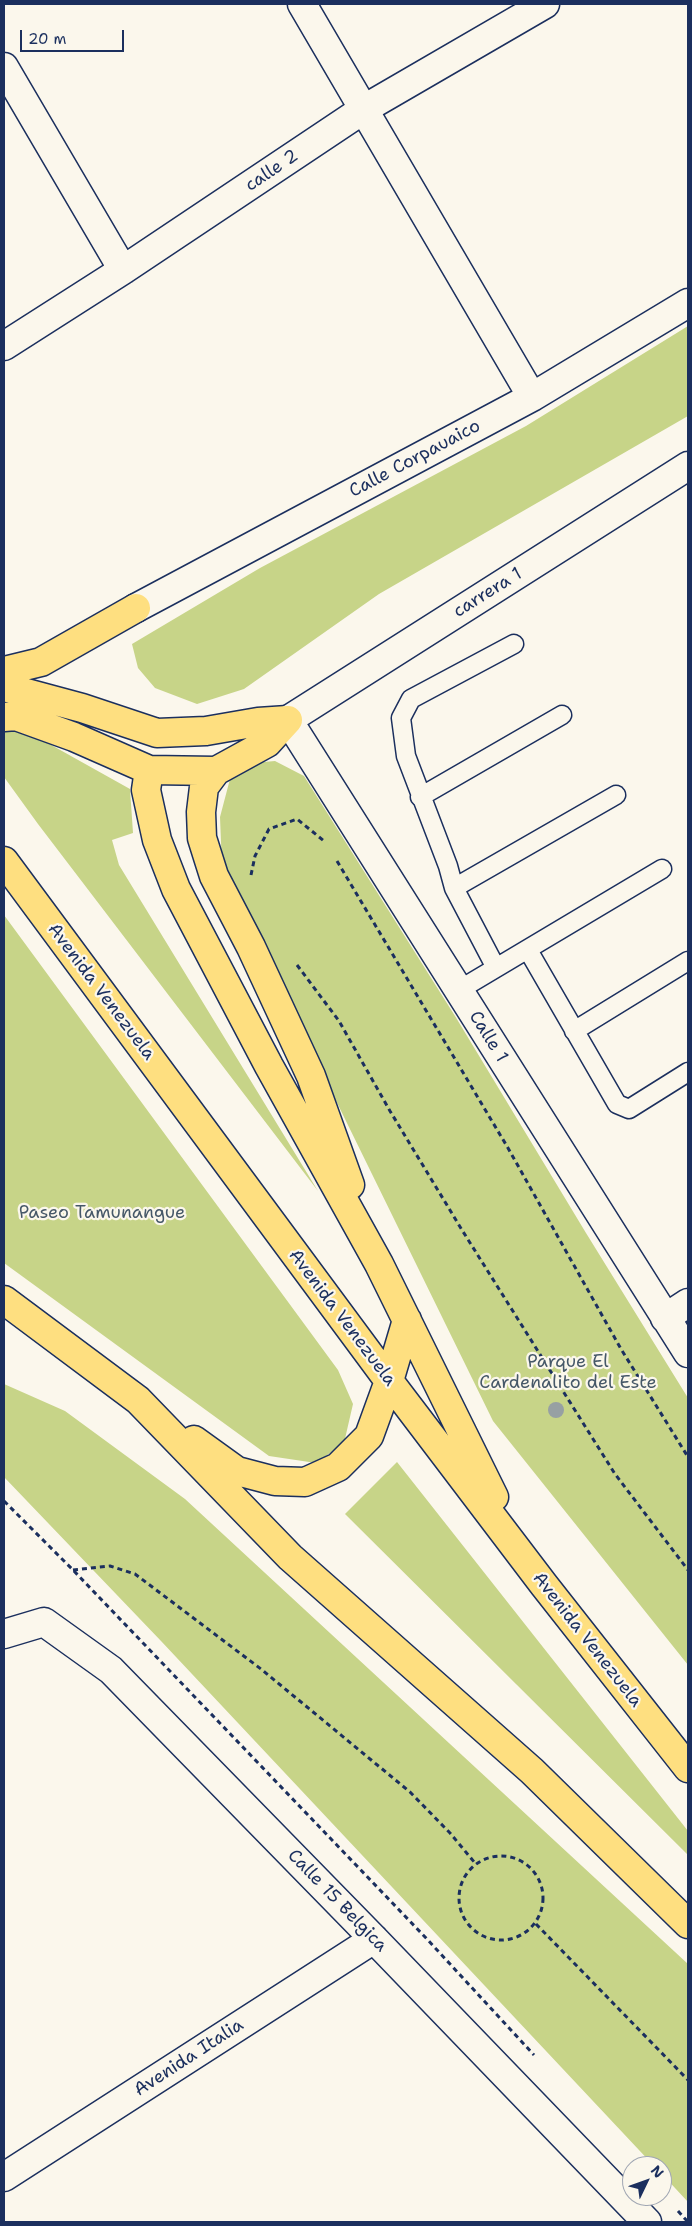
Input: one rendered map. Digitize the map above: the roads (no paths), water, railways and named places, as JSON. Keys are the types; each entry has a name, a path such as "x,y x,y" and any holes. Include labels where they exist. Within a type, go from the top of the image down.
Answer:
{"main road":[{"path":"4,671 41,662 136,608"},
{"path":"4,687 82,708 156,732 206,731 258,722 288,720"},
{"path":"4,717 16,716 149,770 216,771"},
{"path":"288,720 266,743 216,771 204,788 201,812 202,838 214,876 251,947 311,1076 379,1264"},
{"path":"149,770 146,790 156,840 176,889 269,1066 379,1264 482,1477 544,1585"},
{"name":"Avenida Venezuela","path":"4,861 389,1381 544,1585 688,1768"},
{"path":"4,1300 237,1472 275,1481 305,1482 338,1467 369,1436 389,1381 407,1320"},
{"path":"138,1400 290,1557 532,1771 688,1924"}],"street":[{"path":"302,4 532,396"},
{"name":"calle 2","path":"4,346 123,270 364,109 545,4"},
{"path":"4,67 123,270"},
{"name":"Calle Corpauaico","path":"136,608 532,396 688,303"},
{"name":"carrera 1","path":"288,720 688,466"},
{"name":"Calle 1","path":"288,720 688,1354"},
{"path":"665,1318 688,1303"},
{"name":"Calle 15 Belgica","path":"4,1634 44,1622 111,1670 374,1938 647,2222"},
{"name":"Avenida Italia","path":"4,2178 374,1938"}],"lane":[{"path":"496,968 454,888 448,866 420,797 406,756 401,718 411,699 514,644"},
{"path":"420,797 562,716"},
{"path":"454,888 616,796"},
{"path":"459,990 662,869"},
{"path":"528,950 607,1090 617,1104 630,1109 688,1072"},
{"path":"574,1031 688,962"}],"park label":[{"name":"Paseo Tamunangue","path":"102,1213"},
{"name":"Parque El Cardenalito del Este","path":"568,1372"}]}
